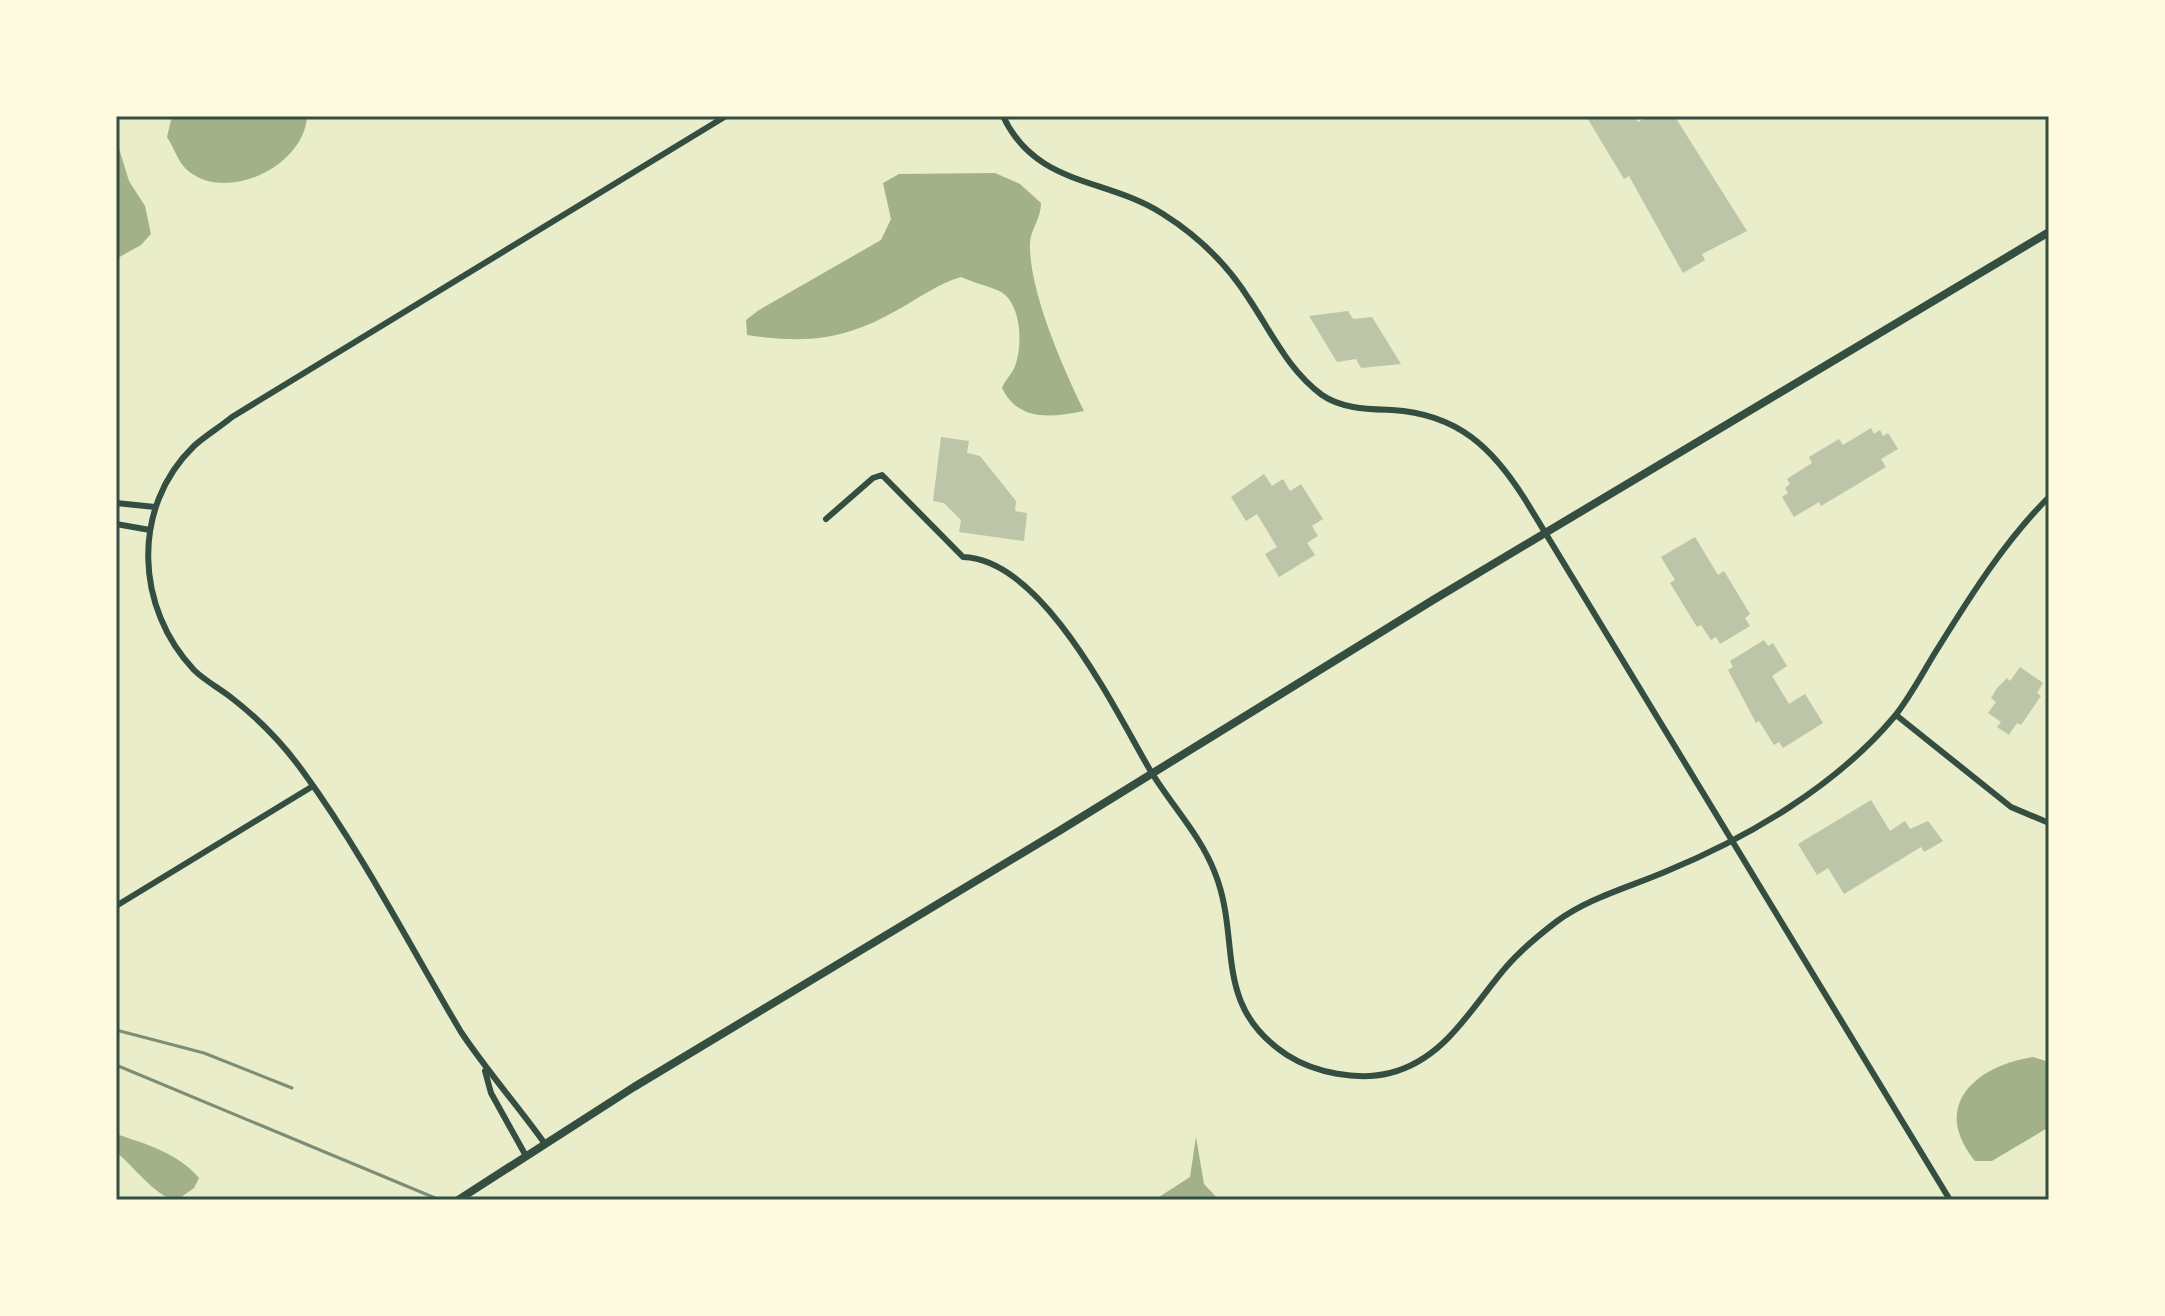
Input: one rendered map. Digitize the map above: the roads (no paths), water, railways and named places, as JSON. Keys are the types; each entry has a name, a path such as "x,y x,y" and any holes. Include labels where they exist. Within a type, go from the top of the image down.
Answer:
{"main road":[{"path":"458,1200 1152,773 2049,232"}],"street":[{"path":"545,1144 503,1086 484,1068 313,786 270,732 237,702 197,673 171,643 155,609 148,573 150,530 155,507 172,474 193,447 264,397 726,116"},
{"path":"1003,116 1015,138 1043,165 1064,176 1131,196 1197,239 1230,271 1300,377 1325,397 1361,409 1432,416 1452,424 1491,452 1513,479 1730,842 1950,1200"},
{"path":"826,519 873,478 882,475 963,557 994,564 1039,601 1063,627 1111,698 1152,773 1203,845 1217,877 1224,905 1232,978 1262,1035 1289,1057 1318,1070 1357,1076 1390,1073 1428,1057 1450,1039 1511,960 1558,920 1583,906 1730,842 1838,771 1896,715 2006,545 2049,497"},
{"path":"116,503 155,507"},
{"path":"116,524 150,530"},
{"path":"1896,715 2011,807 2049,823"},
{"path":"116,906 313,786"},
{"path":"484,1068 491,1093 526,1156"}],"railway":[{"path":"116,1030 204,1053 292,1088"},
{"path":"116,1065 440,1200"}]}
